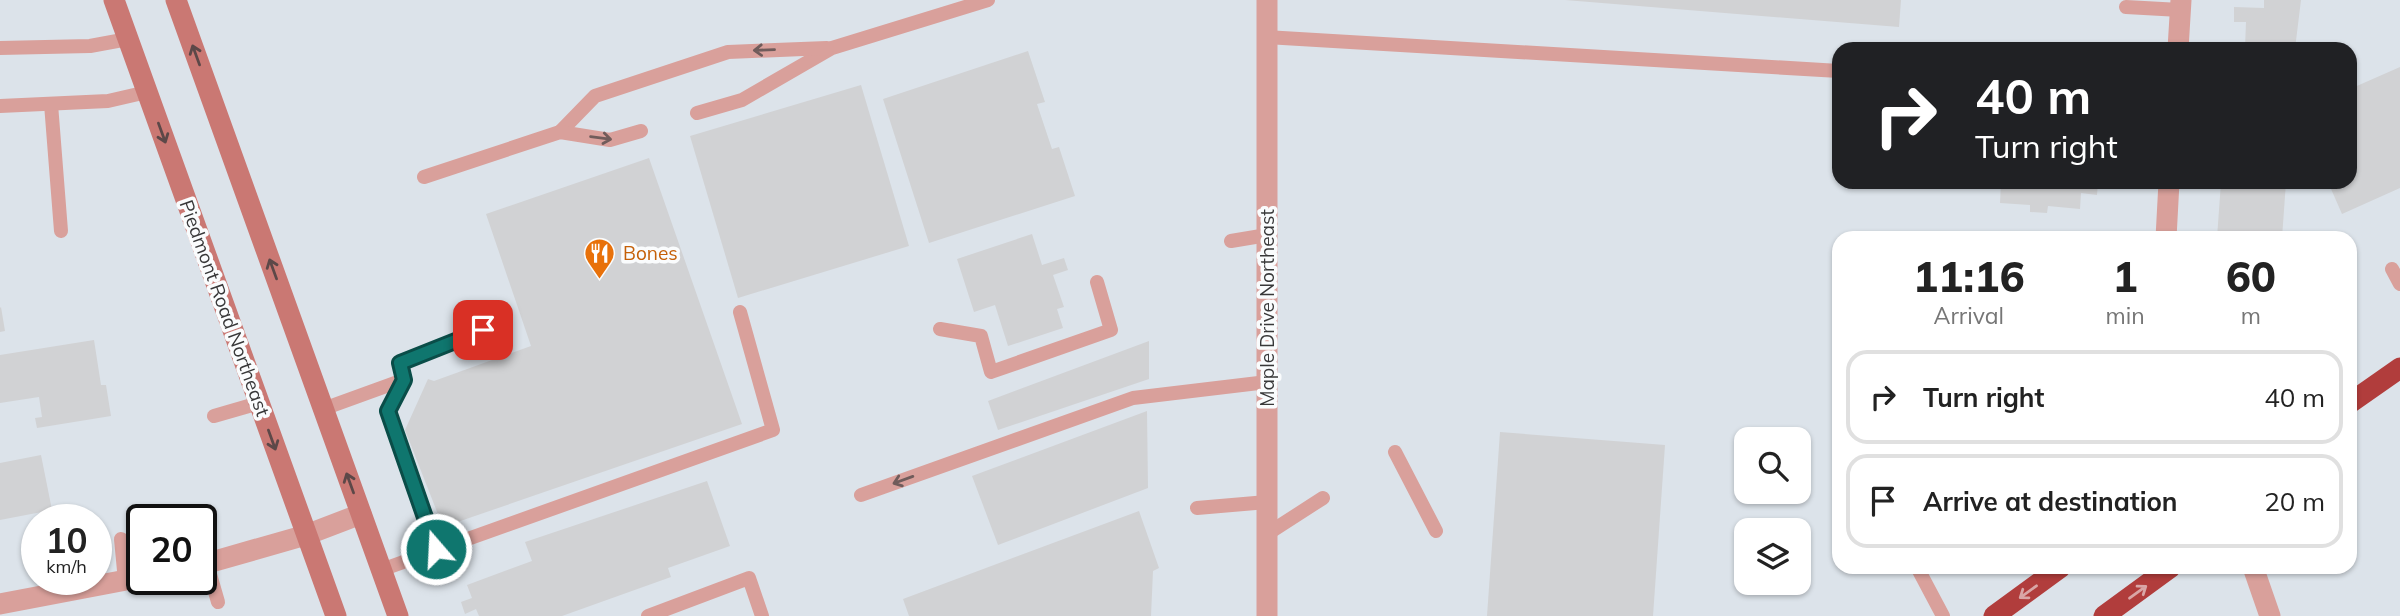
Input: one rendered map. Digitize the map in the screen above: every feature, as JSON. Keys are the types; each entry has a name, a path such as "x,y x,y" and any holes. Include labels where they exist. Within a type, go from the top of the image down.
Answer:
{"highway":[{"path":"2357,398 2400,368"},
{"path":"1994,616 2051,574"},
{"path":"2104,616 2161,574"}],"main road":[{"name":"Piedmont Road Northeast","path":"114,0 336,616"},
{"path":"176,0 398,616"}],"street":[{"name":"Maple Drive Northeast","path":"1267,0 1267,616"},
{"path":"2178,42 2181,5"},
{"path":"2166,231 2169,189"},
{"path":"217,560 306,535 361,514"},
{"path":"2255,574 2270,616"},
{"path":"0,604 126,580"}],"lane":[{"path":"697,113 742,100 832,48 988,0"},
{"path":"2126,7 2181,5"},
{"path":"1267,37 1832,71"},
{"path":"0,48 89,46 128,39"},
{"path":"560,132 595,96 728,52 832,48"},
{"path":"0,106 108,101 147,92"},
{"path":"51,104 61,231"},
{"path":"424,177 560,132 610,140 641,131"},
{"path":"1231,241 1267,236"},
{"path":"2392,269 2400,284"},
{"path":"940,329 981,336 991,372 1111,330 1097,282"},
{"path":"381,570 773,430 740,312"},
{"path":"436,549 388,411 404,380 400,363 483,330"},
{"path":"323,408 404,380"},
{"path":"861,495 1133,398 1267,382"},
{"path":"214,416 258,403"},
{"path":"1395,452 1436,531"},
{"path":"1267,534 1323,498"},
{"path":"1197,508 1267,502"},
{"path":"121,539 126,556"},
{"path":"1921,574 1943,616"},
{"path":"648,616 749,578 762,616"},
{"path":"215,595 218,603"}],"shaded area":[{"path":"0,0 2400,0 2400,616 0,616"}],"building":[{"path":"1565,0 1901,0 1899,27"},
{"path":"2264,0 2301,0 2296,42 2245,42 2246,22 2234,22 2234,7 2264,8"},
{"path":"1028,51 1045,102 1037,104 1052,149 1059,147 1075,196 929,243 883,99"},
{"path":"2400,67 2400,188 2342,214 2331,189 2357,189 2357,86"},
{"path":"861,85 909,246 738,298 690,136"},
{"name":"Bones","path":"649,158 742,424 443,527 405,430 428,379 434,381 531,346 486,214"},
{"path":"2001,189 2097,189 2097,195 2081,193 2080,209 2048,206 2047,213 2030,212 2030,205 2000,203"},
{"path":"2220,189 2286,189 2282,231 2218,231"},
{"path":"1032,234 1042,265 1064,258 1068,270 1053,275 1064,307 1057,309 1063,328 1008,346 995,305 974,312 957,259"},
{"path":"0,308 5,331 0,332"},
{"path":"94,340 101,385 106,385 111,416 37,428 35,418 42,417 39,397 0,403 0,355"},
{"path":"1149,341 1149,379 998,430 988,401"},
{"path":"1147,411 1148,488 998,545 972,476"},
{"path":"1500,432 1665,445 1653,616 1487,616"},
{"path":"41,455 51,504 21,504 21,516 0,520 0,463"},
{"path":"707,481 730,546 668,568 671,577 562,616 479,616 476,609 465,614 461,602 472,598 467,585 532,561 525,542"},
{"path":"1139,511 1159,568 1153,571 1151,616 909,616 903,599"}],"place":[{"name":"Bones","path":"600,280"}],"route":[{"path":"436,549 388,411 404,380 400,363 483,330"}]}
